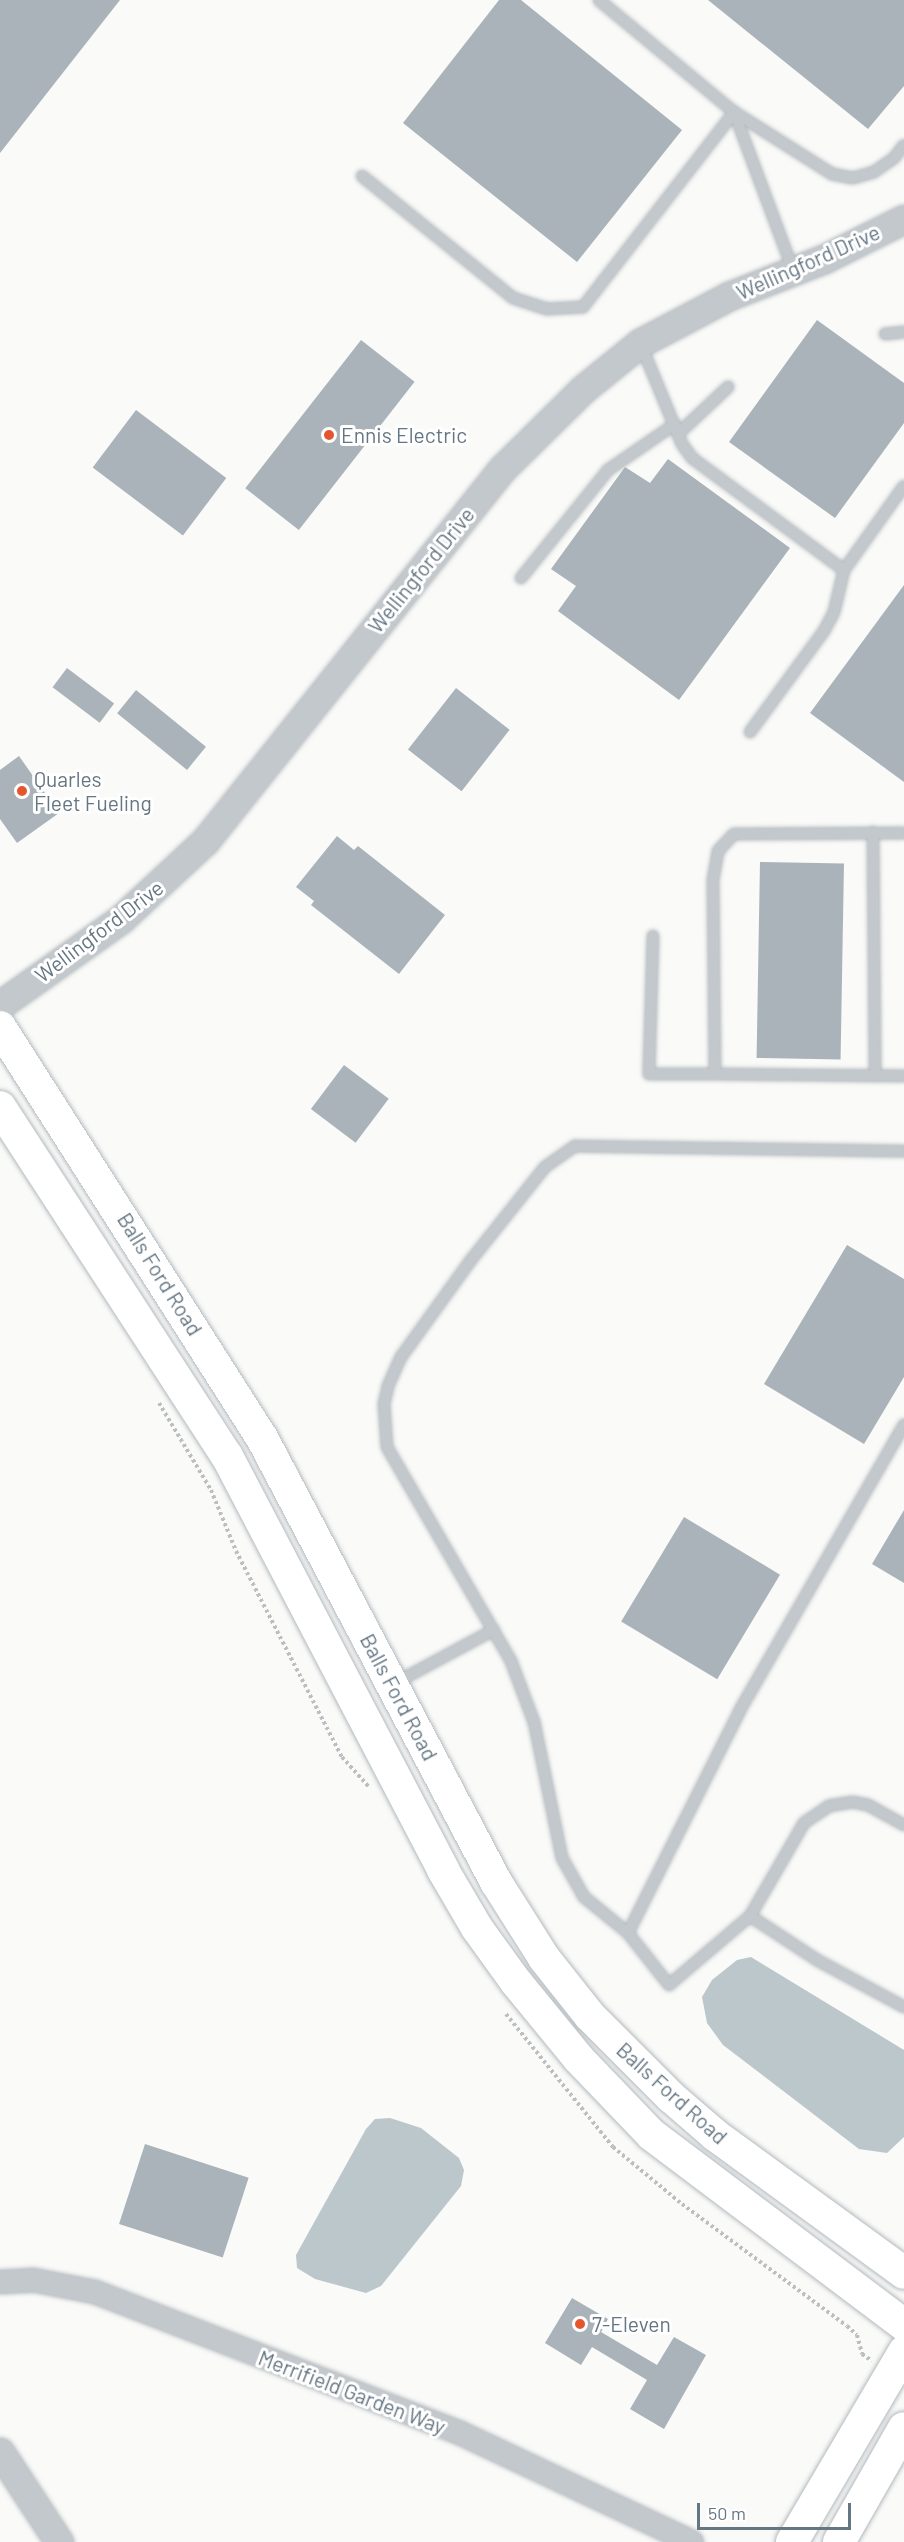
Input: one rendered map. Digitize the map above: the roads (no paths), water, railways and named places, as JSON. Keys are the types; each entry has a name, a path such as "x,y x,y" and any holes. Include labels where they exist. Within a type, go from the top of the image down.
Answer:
{"main road":[{"name":"Balls Ford Road","path":"0,1027 262,1438 513,1910 544,1958 591,2016 671,2097 715,2135 904,2273"},
{"name":"Balls Ford Road","path":"0,1107 201,1412 253,1501 462,1903 555,2031 670,2150 904,2325"},
{"path":"324,1639 363,1678 392,1684"},
{"path":"792,2542 904,2352"},
{"path":"839,2542 904,2428"}],"street":[{"name":"Wellingford Drive","path":"0,1005 121,919 189,857 503,468 582,390 640,343 729,296 793,270 904,219"},
{"name":"Merrifield Garden Way","path":"0,2282 33,2280 95,2292 460,2433 692,2542"},
{"path":"0,2452 59,2542"}],"lane":[{"path":"599,0 734,111 832,174 853,178 874,172 894,158 904,145"},
{"path":"362,176 513,298 547,309 583,307 734,111"},
{"path":"734,111 793,270"},
{"path":"885,334 904,332"},
{"path":"640,343 676,429 692,458 844,570"},
{"path":"521,578 608,470 676,429 728,387"},
{"path":"750,732 824,631 834,612 844,570 904,486"},
{"path":"873,832 875,1076"},
{"path":"715,1074 713,880 718,851 734,834 904,833"},
{"path":"653,936 649,1074 904,1076"},
{"path":"904,1151 575,1146 545,1167 401,1357 384,1404 387,1447 511,1661 534,1722 562,1858 584,1897 628,1933 669,1985 750,1916 804,1823 830,1806 853,1802 868,1805 904,1825"},
{"path":"628,1933 756,1681 904,1425"},
{"path":"392,1684 494,1630"},
{"path":"750,1916 817,1960 902,2002"}],"place":[{"name":"Ennis Electric","path":"329,435"},
{"name":"Quarles Fleet Fueling","path":"22,791"},
{"name":"7-Eleven","path":"580,2324"}]}
